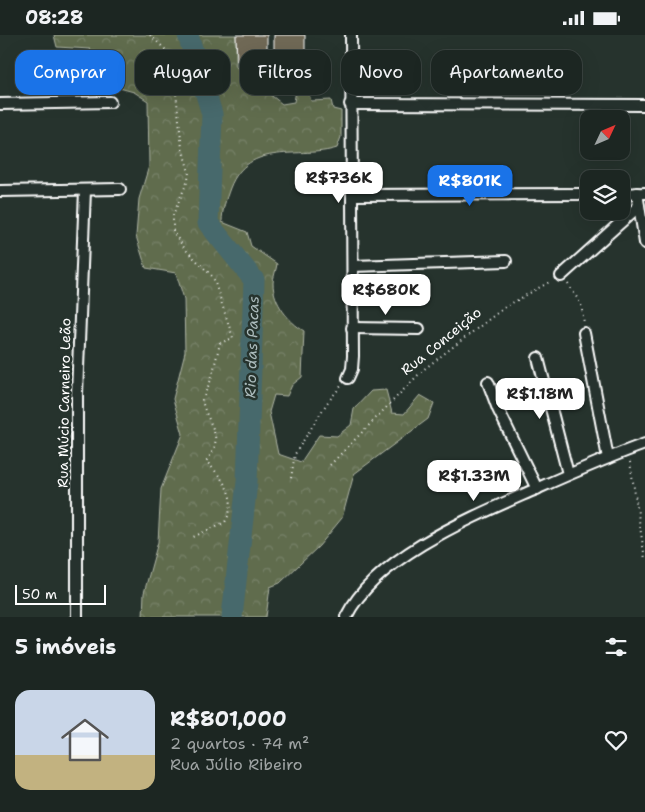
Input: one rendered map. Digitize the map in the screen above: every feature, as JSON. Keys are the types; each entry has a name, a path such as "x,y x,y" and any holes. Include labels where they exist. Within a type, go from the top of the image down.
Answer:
{"street":[{"path":"348,378 352,369 353,266 350,104 351,35"},
{"path":"0,103 110,102"},
{"path":"350,104 645,105"},
{"path":"0,191 120,189"},
{"name":"Rua Múcio Carneiro Leão","path":"77,617 77,394 85,190"},
{"path":"641,193 639,206 645,243"},
{"path":"352,195 580,194"},
{"path":"561,276 639,206"},
{"path":"353,266 506,261"},
{"path":"352,328 420,329"},
{"path":"584,333 608,458"},
{"path":"538,358 568,474"},
{"path":"488,383 498,409 536,489"},
{"path":"346,617 355,601 414,549 477,515 568,474 645,444"}],"path":[{"path":"150,35 170,54 178,69 176,93 180,115 182,148 189,172 188,180 173,215 174,232 185,249 207,268 213,277 234,338 220,343 211,380 202,397 217,444 206,461 224,481 232,504 225,522 191,538"},
{"path":"561,276 581,304 584,333"},
{"name":"Rua Conceição","path":"330,465 423,370 505,307 561,276"},
{"path":"291,477 295,454 307,433 327,403 348,378"},
{"path":"498,409 546,392"},
{"path":"629,450 645,559"}],"green space":[{"path":"54,35 236,35 236,67 240,70 240,95 271,95 282,104 294,102 295,95 309,95 311,101 331,100 333,109 341,111 341,137 337,148 323,151 277,154 262,157 250,163 239,173 230,188 223,209 222,222 247,232 251,246 277,264 273,278 276,298 283,311 293,323 304,331 302,377 292,385 287,396 274,395 269,412 278,454 301,462 319,435 337,436 351,425 354,409 371,391 386,390 392,413 404,414 420,395 434,403 428,419 354,474 342,518 319,546 280,583 270,587 266,617 143,617 144,593 158,542 161,489 183,434 173,399 185,352 184,299 176,273 146,268 136,236 139,199 149,166 148,101 139,95 230,95 230,50 135,50 135,93 125,90 125,50 91,50 57,47"}],"building":[{"path":"236,35 267,35 267,50 240,50 240,61 237,61"},
{"path":"274,35 305,35 305,50 274,50"}],"waterway":[{"name":"Rio das Pacas","path":"188,35 212,114 208,223 254,280 247,482 232,617"}]}
